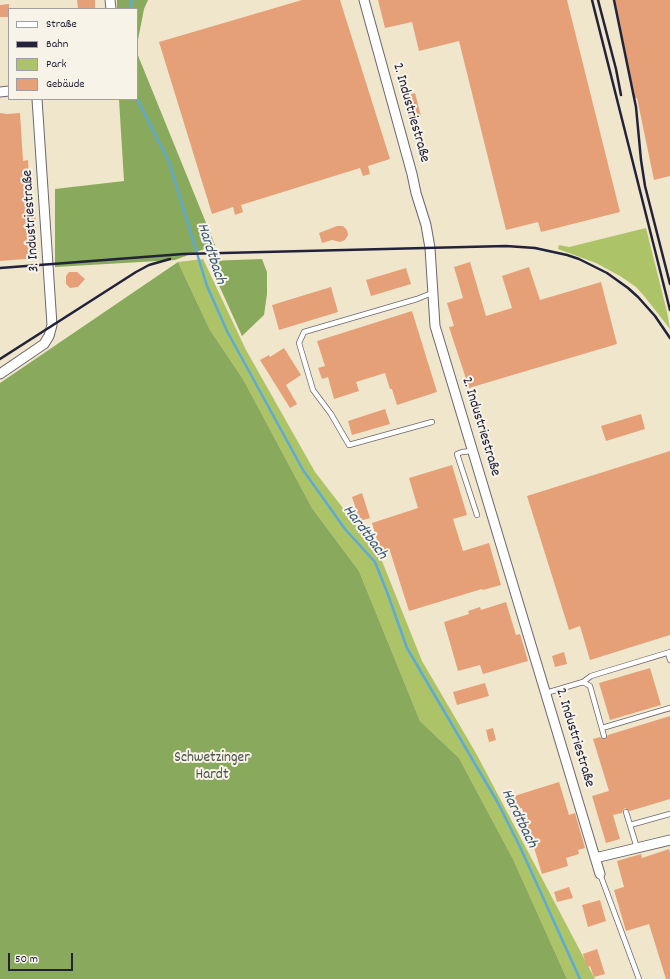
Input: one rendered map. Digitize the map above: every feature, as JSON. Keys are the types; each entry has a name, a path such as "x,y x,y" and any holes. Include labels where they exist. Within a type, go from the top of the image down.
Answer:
{"street":[{"name":"2. Industriestraße","path":"364,0 426,225 430,248 435,326 600,874"},
{"name":"3. Industriestraße","path":"0,374 47,341 52,326 37,100"},
{"path":"595,858 670,840"}],"lane":[{"path":"432,292 417,299 304,332 299,343 313,390 331,414 349,445 432,422"},
{"path":"473,451 457,454 477,514"},
{"path":"546,693 583,682 591,676 669,652 670,660"},
{"path":"583,682 590,686 604,736"},
{"path":"602,728 670,708"},
{"path":"626,812 637,848"},
{"path":"630,825 670,814"},
{"path":"600,874 640,979"}],"green space":[{"path":"117,0 148,0 144,9 138,40 138,8 117,8"},
{"path":"138,55 215,245 175,260 55,267 55,189 124,181 119,100 138,100"},
{"path":"646,228 670,329 636,287 620,276 596,263 558,249 559,245 569,247"},
{"path":"203,259 246,350 315,472 380,556 422,661 477,755 595,979 567,979 513,859 459,758 420,721 359,571 312,508 243,379 210,330 178,262"},
{"path":"262,259 267,272 267,294 264,315 242,336 208,261"},
{"name":"Schwetzinger Hardt","path":"178,262 210,330 243,379 312,508 359,571 420,721 459,758 513,859 567,979 0,979 0,383"}],"building":[{"path":"77,0 95,0 95,8 78,8"},
{"path":"302,0 340,0 390,159 368,166 370,174 363,176 360,168 241,205 243,212 235,215 233,207 212,214 159,42"},
{"path":"378,0 567,0 620,212 541,232 538,222 506,230 459,41 419,51 412,22 385,28"},
{"path":"615,0 670,0 670,176 654,180 637,98 635,98"},
{"path":"9,4 8,17 0,17 0,5"},
{"path":"415,93 421,116 409,119 403,96"},
{"path":"0,113 20,113 23,161 28,160 30,193 25,193 27,210 35,209 38,258 0,261"},
{"path":"337,226 343,226 347,230 348,235 345,240 340,242 332,240 322,243 319,233"},
{"path":"470,262 486,316 512,308 502,276 529,267 540,300 601,282 617,344 469,388 449,327 454,326 447,303 463,298 454,267"},
{"path":"406,268 411,284 371,296 366,280"},
{"path":"69,272 77,272 85,279 78,287 70,288 66,284 66,276"},
{"path":"331,287 338,312 279,330 272,305"},
{"path":"412,311 437,392 397,405 385,373 356,382 359,391 334,399 328,377 322,379 318,368 325,366 317,341"},
{"path":"284,348 301,375 286,385 297,404 290,408 260,360 269,355 270,357"},
{"path":"385,409 390,424 352,435 348,421"},
{"path":"641,414 645,429 606,441 601,426"},
{"path":"670,451 670,635 590,660 580,626 569,630 527,496"},
{"path":"452,465 467,515 453,519 463,551 489,543 501,585 482,589 409,611 390,551 381,553 372,523 418,508 409,478"},
{"path":"362,493 370,518 360,521 352,497"},
{"path":"506,602 516,635 520,634 528,661 483,674 480,665 458,671 444,622 469,614 468,611 480,607 481,610"},
{"path":"564,652 567,664 555,667 552,656"},
{"path":"650,668 661,705 610,720 599,683"},
{"path":"485,683 489,696 457,705 453,692"},
{"path":"670,716 670,799 630,811 625,808 622,813 613,815 620,839 606,843 592,796 609,791 593,739 600,737 605,739 608,735"},
{"path":"493,728 496,740 489,742 486,730"},
{"path":"559,782 569,815 575,813 585,848 578,850 579,854 566,858 568,866 542,874 522,808 515,810 511,797"},
{"path":"669,849 670,979 666,979 649,924 626,931 614,890 624,887 617,861 641,854 642,858"},
{"path":"569,887 573,898 557,902 554,892"},
{"path":"600,900 606,921 588,927 582,905"},
{"path":"597,949 605,974 594,977 590,966 587,967 583,954"}],"waterway":[{"name":"Hardtbach","path":"130,8 132,0"},
{"name":"Hardtbach","path":"138,100 169,162 207,286 227,331 303,470 345,529 375,562 407,648 498,803 521,849 580,979"}],"railway":[{"path":"592,0 670,310"},
{"path":"598,0 616,69 621,95"},
{"path":"614,0 636,107 645,186 670,284"},
{"path":"0,268 183,254 506,246 535,248 579,259 607,273 638,297 655,316 670,338"},
{"path":"0,359 136,272 149,265 170,259"}]}
